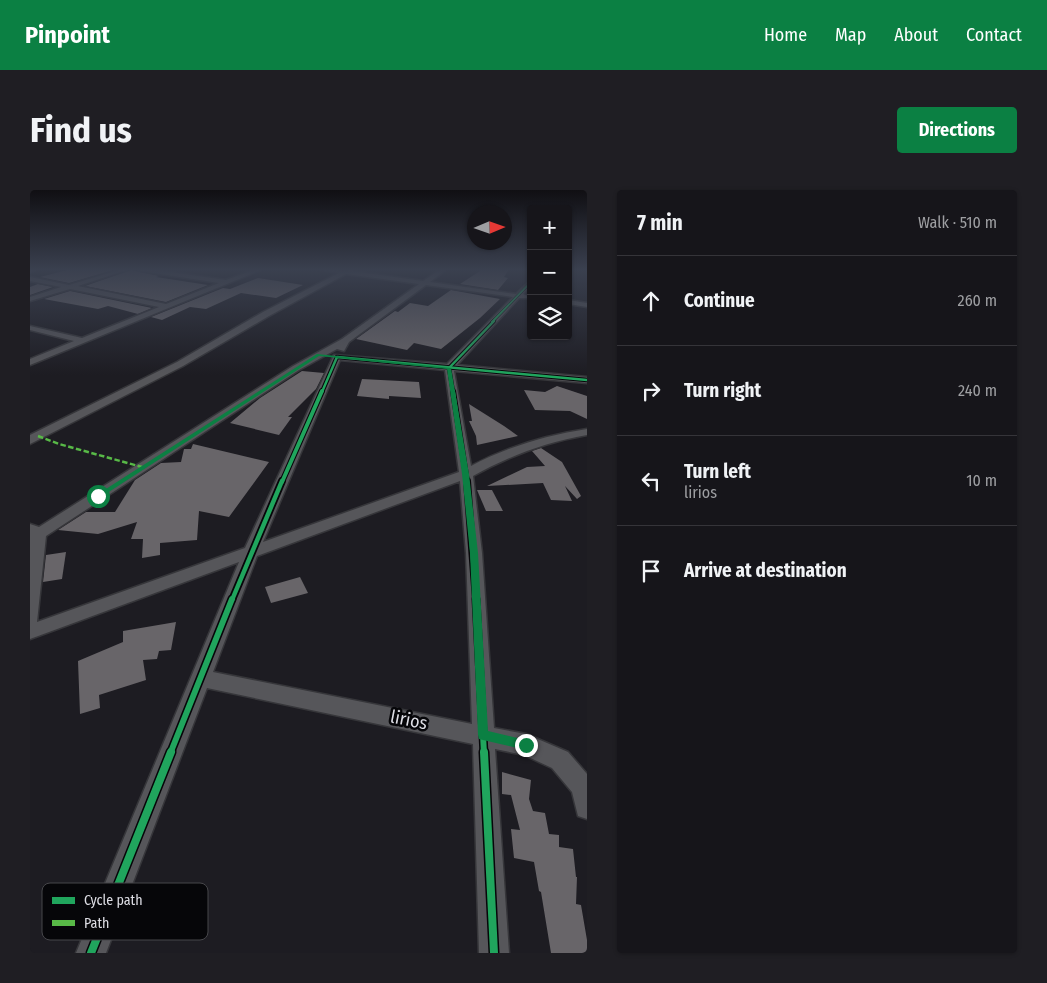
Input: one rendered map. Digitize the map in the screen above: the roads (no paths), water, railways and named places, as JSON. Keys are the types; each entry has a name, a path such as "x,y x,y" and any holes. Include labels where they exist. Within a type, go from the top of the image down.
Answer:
{"street":[{"path":"160,305 167,306"},
{"path":"30,362 170,305"},
{"path":"30,440 180,364 284,305"},
{"path":"30,618 35,532 318,355 346,340 394,305"},
{"path":"449,368 516,305"},
{"path":"30,328 81,340"},
{"path":"119,883 250,554 346,340"},
{"path":"318,355 587,380"},
{"path":"449,368 466,474 474,553 494,953"},
{"path":"30,632 250,554 466,474 498,457 561,436 587,432"},
{"name":"lirios","path":"200,678 526,745 560,760 583,787 587,807"},
{"path":"91,953 96,940"}]}
